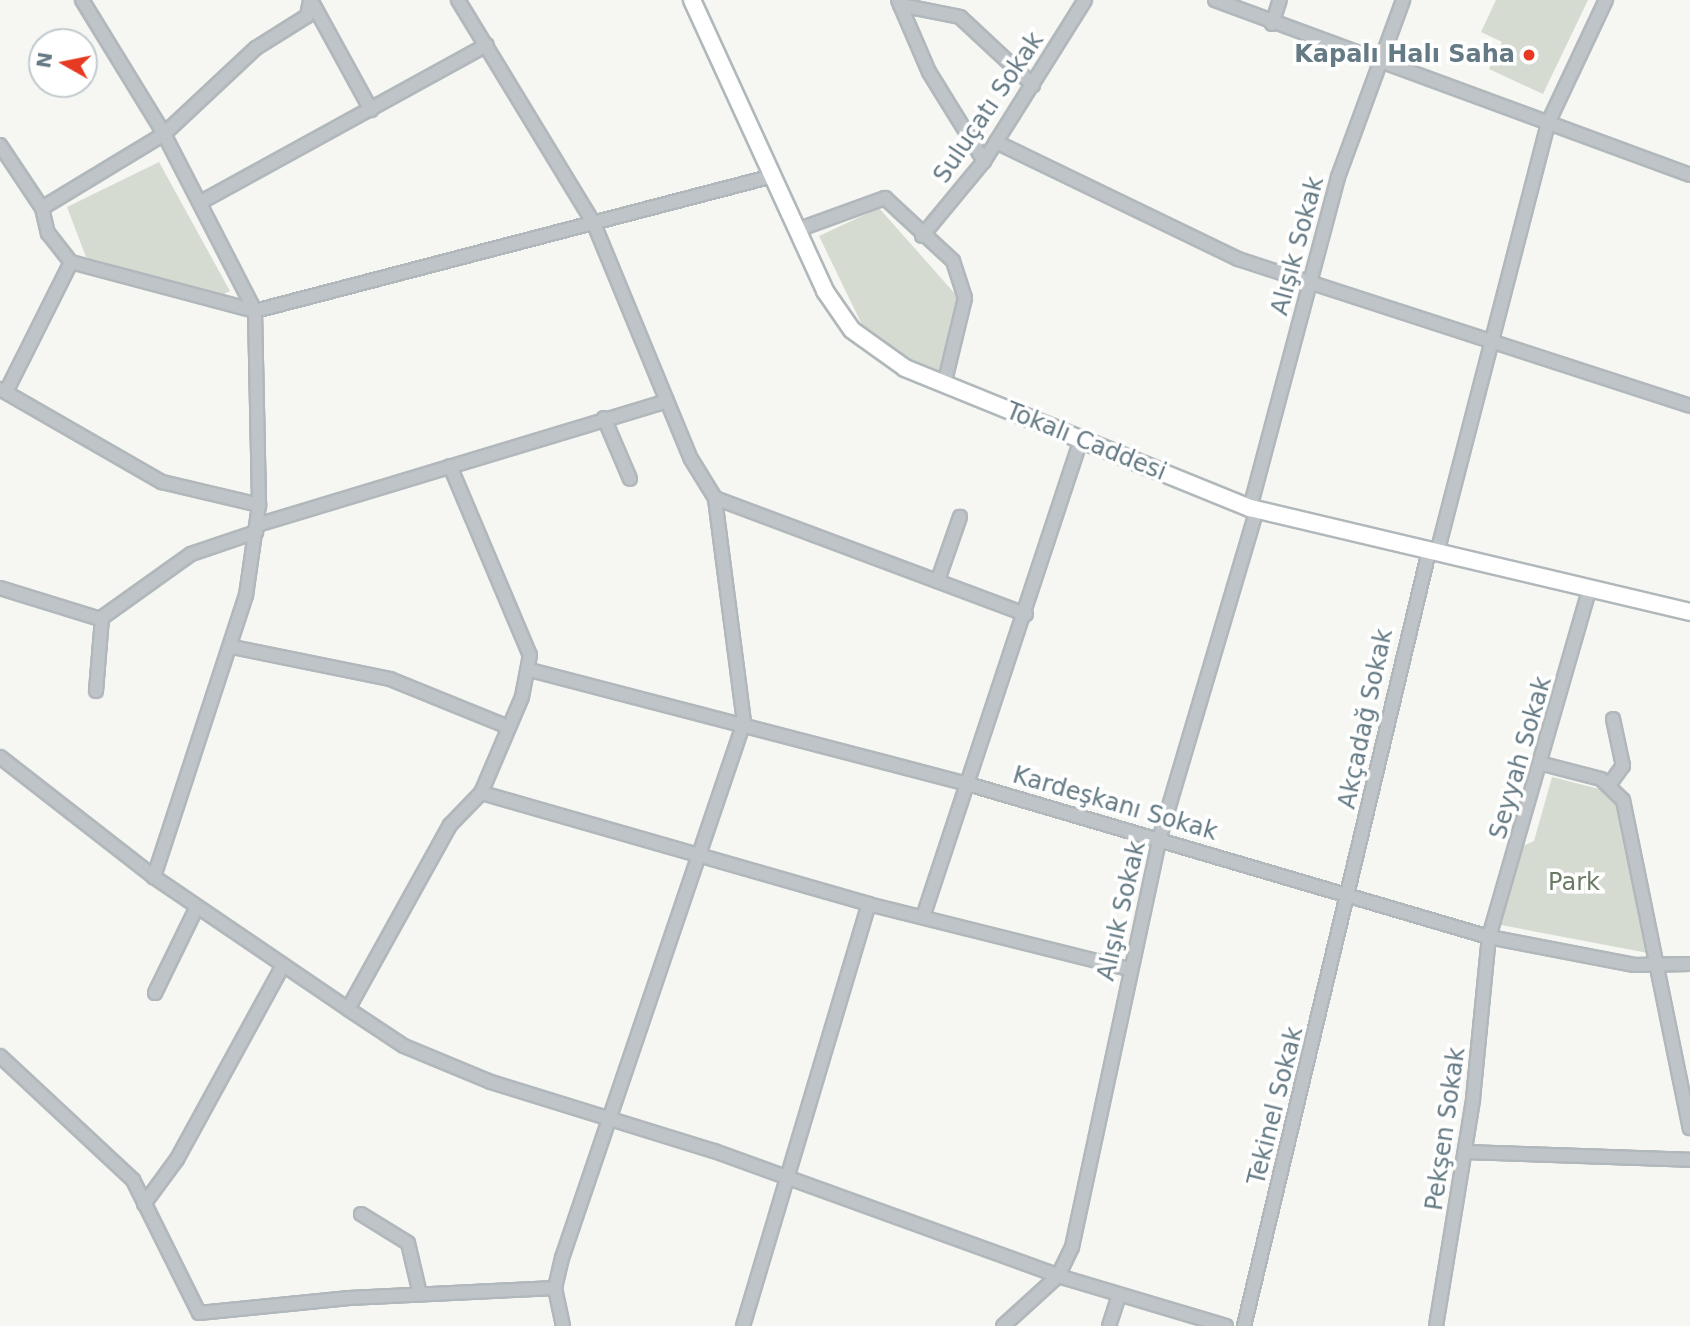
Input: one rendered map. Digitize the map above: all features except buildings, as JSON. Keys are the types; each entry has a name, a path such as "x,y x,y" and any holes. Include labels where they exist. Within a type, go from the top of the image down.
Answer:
{"street":[{"path":"82,0 164,134 256,311 259,505 257,529 233,648 154,877"},
{"path":"458,0 594,224 667,401 715,498 744,722 613,1123 555,1288 563,1326"},
{"name":"Tokalı Caddesi","path":"692,0 797,230 852,330 905,369 1253,509 1690,612"},
{"name":"Suluçatı Sokak","path":"922,236 984,161 1085,0"},
{"path":"1215,0 1381,65 1690,174"},
{"path":"1272,24 1280,0"},
{"name":"Alışık Sokak","path":"1058,1276 1072,1247 1129,969 1159,840 1253,509 1308,285 1338,177 1403,0"},
{"name":"Akçadağ Sokak","path":"1349,897 1433,552 1548,122 1606,0"},
{"path":"42,208 164,134 256,48 307,16 312,2"},
{"path":"312,2 371,110"},
{"path":"899,2 960,17 1033,85"},
{"path":"899,2 929,72 984,161"},
{"path":"201,202 487,45"},
{"path":"996,142 1238,259 1308,285 1490,337 1690,406"},
{"path":"0,145 42,208 48,233 71,262 256,311 773,176"},
{"path":"797,230 885,198 922,236 953,261 966,284 944,385"},
{"path":"71,262 3,390 162,482 259,505"},
{"path":"0,588 81,618 102,618 191,554 257,529 450,466 667,401"},
{"path":"604,418 630,479"},
{"path":"924,914 1026,614 1081,440"},
{"path":"348,1009 450,825 481,793 530,670 530,655 450,466"},
{"path":"715,498 1026,614"},
{"path":"938,580 960,517"},
{"name":"Seyyah Sokak","path":"1489,937 1543,764 1589,590"},
{"path":"96,691 102,618"},
{"path":"233,648 390,679 508,727"},
{"name":"Kardeşkanı Sokak","path":"530,670 744,722 968,784 1489,937 1659,967 1690,964"},
{"path":"1609,785 1623,766 1614,719"},
{"path":"0,757 154,877 197,907 348,1009 438,1062 613,1123 786,1176 1058,1276 1226,1326"},
{"path":"1543,764 1609,785 1623,800 1690,1128"},
{"path":"481,793 700,858 869,904 924,914 1129,969"},
{"name":"Tekinel Sokak","path":"1244,1326 1349,897"},
{"path":"743,1326 869,904"},
{"path":"155,993 197,907"},
{"name":"Pekşen Sokak","path":"1436,1326 1465,1152 1489,937"},
{"path":"144,1203 177,1159 284,965"},
{"path":"0,1056 133,1180 201,1319 420,1294 555,1288"},
{"path":"1465,1152 1690,1160"},
{"path":"361,1214 408,1243 420,1294"},
{"path":"1003,1326 1058,1276"},
{"path":"1109,1326 1119,1295"}],"green space":[{"name":"Kapalı Halı Saha","path":"1496,0 1588,0 1543,94 1489,69 1502,42 1481,32"},
{"path":"159,162 230,291 220,296 86,257 67,207"},
{"path":"879,208 957,296 939,372 902,358 865,331 819,236"},
{"name":"Park","path":"1552,777 1615,793 1648,953 1501,925 1521,847 1534,841"}],"place":[{"name":"Kapalı Halı Saha","path":"1529,55"}]}
